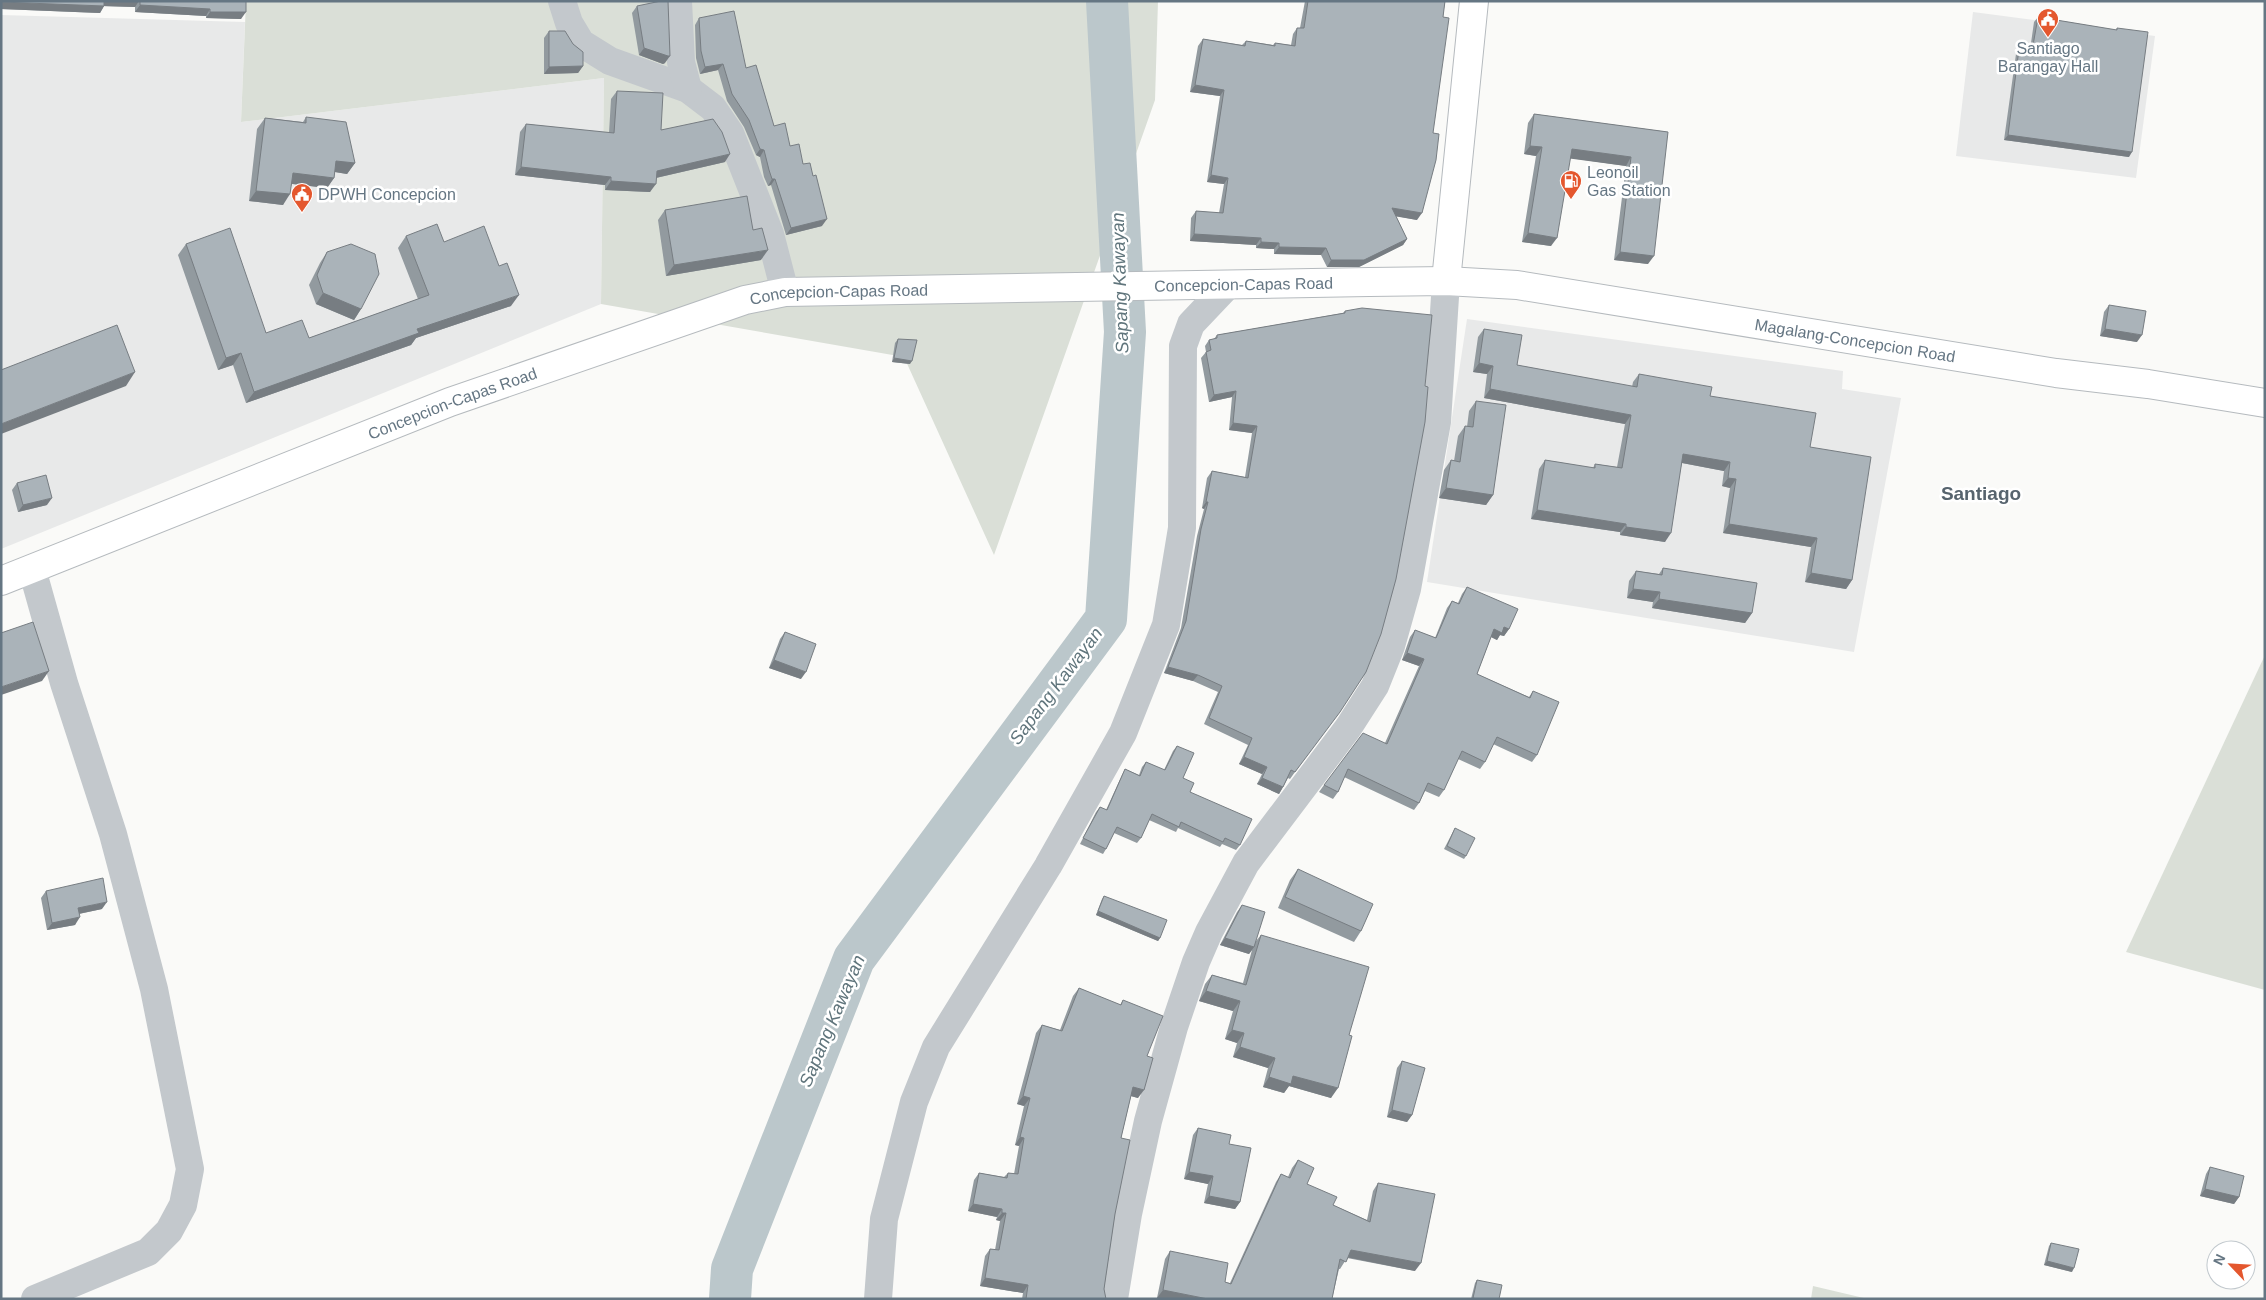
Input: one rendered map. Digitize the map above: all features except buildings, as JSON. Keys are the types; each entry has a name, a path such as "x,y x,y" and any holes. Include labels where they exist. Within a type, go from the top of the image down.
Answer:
{"main road":[{"path":"1446,282 1474,1"},
{"name":"Concepcion-Capas Road","path":"1,581 450,402 745,300 785,292 1446,282"},
{"name":"Magalang-Concepcion Road","path":"1446,282 1517,285 2047,371 2265,403"}],"street":[{"path":"562,1 569,23 581,42 610,61 688,88 713,108 730,133 770,234 785,292"},
{"path":"678,1 681,62 688,88"},
{"path":"1114,1299 1128,1214 1148,1121 1174,1027 1196,962 1209,932 1246,863 1348,728 1375,686 1391,646 1407,588 1437,422 1446,282"},
{"path":"878,1299 884,1219 914,1102 936,1047 1048,866 1123,733 1166,625 1182,528 1183,346 1191,324 1228,285"},
{"path":"32,568 64,683 113,834 154,989 190,1169 183,1205 169,1231 148,1252 35,1299"}],"shaded area":[{"path":"246,1 1158,1 1155,100 994,555 904,357 601,304 604,78 241,122"},
{"path":"1973,12 2155,36 2136,178 1956,156"},
{"name":"DPWH Concepcion","path":"1,15 245,22 241,122 604,78 601,304 1,549"},
{"path":"1467,319 1843,371 1842,389 1901,398 1854,652 1427,582"},
{"path":"2265,655 2265,990 2126,952"},
{"path":"1813,1286 1868,1299 1811,1299"}],"waterway":[{"name":"Sapang Kawayan","path":"730,1299 732,1269 854,959 1106,619 1125,332 1107,1"}],"place":[{"name":"Santiago Barangay Hall","path":"2048,38"},
{"name":"Leonoil Gas Station","path":"1571,200"},
{"name":"DPWH Concepcion","path":"302,213"}],"district":[{"name":"Santiago","path":"1981,493"}]}
